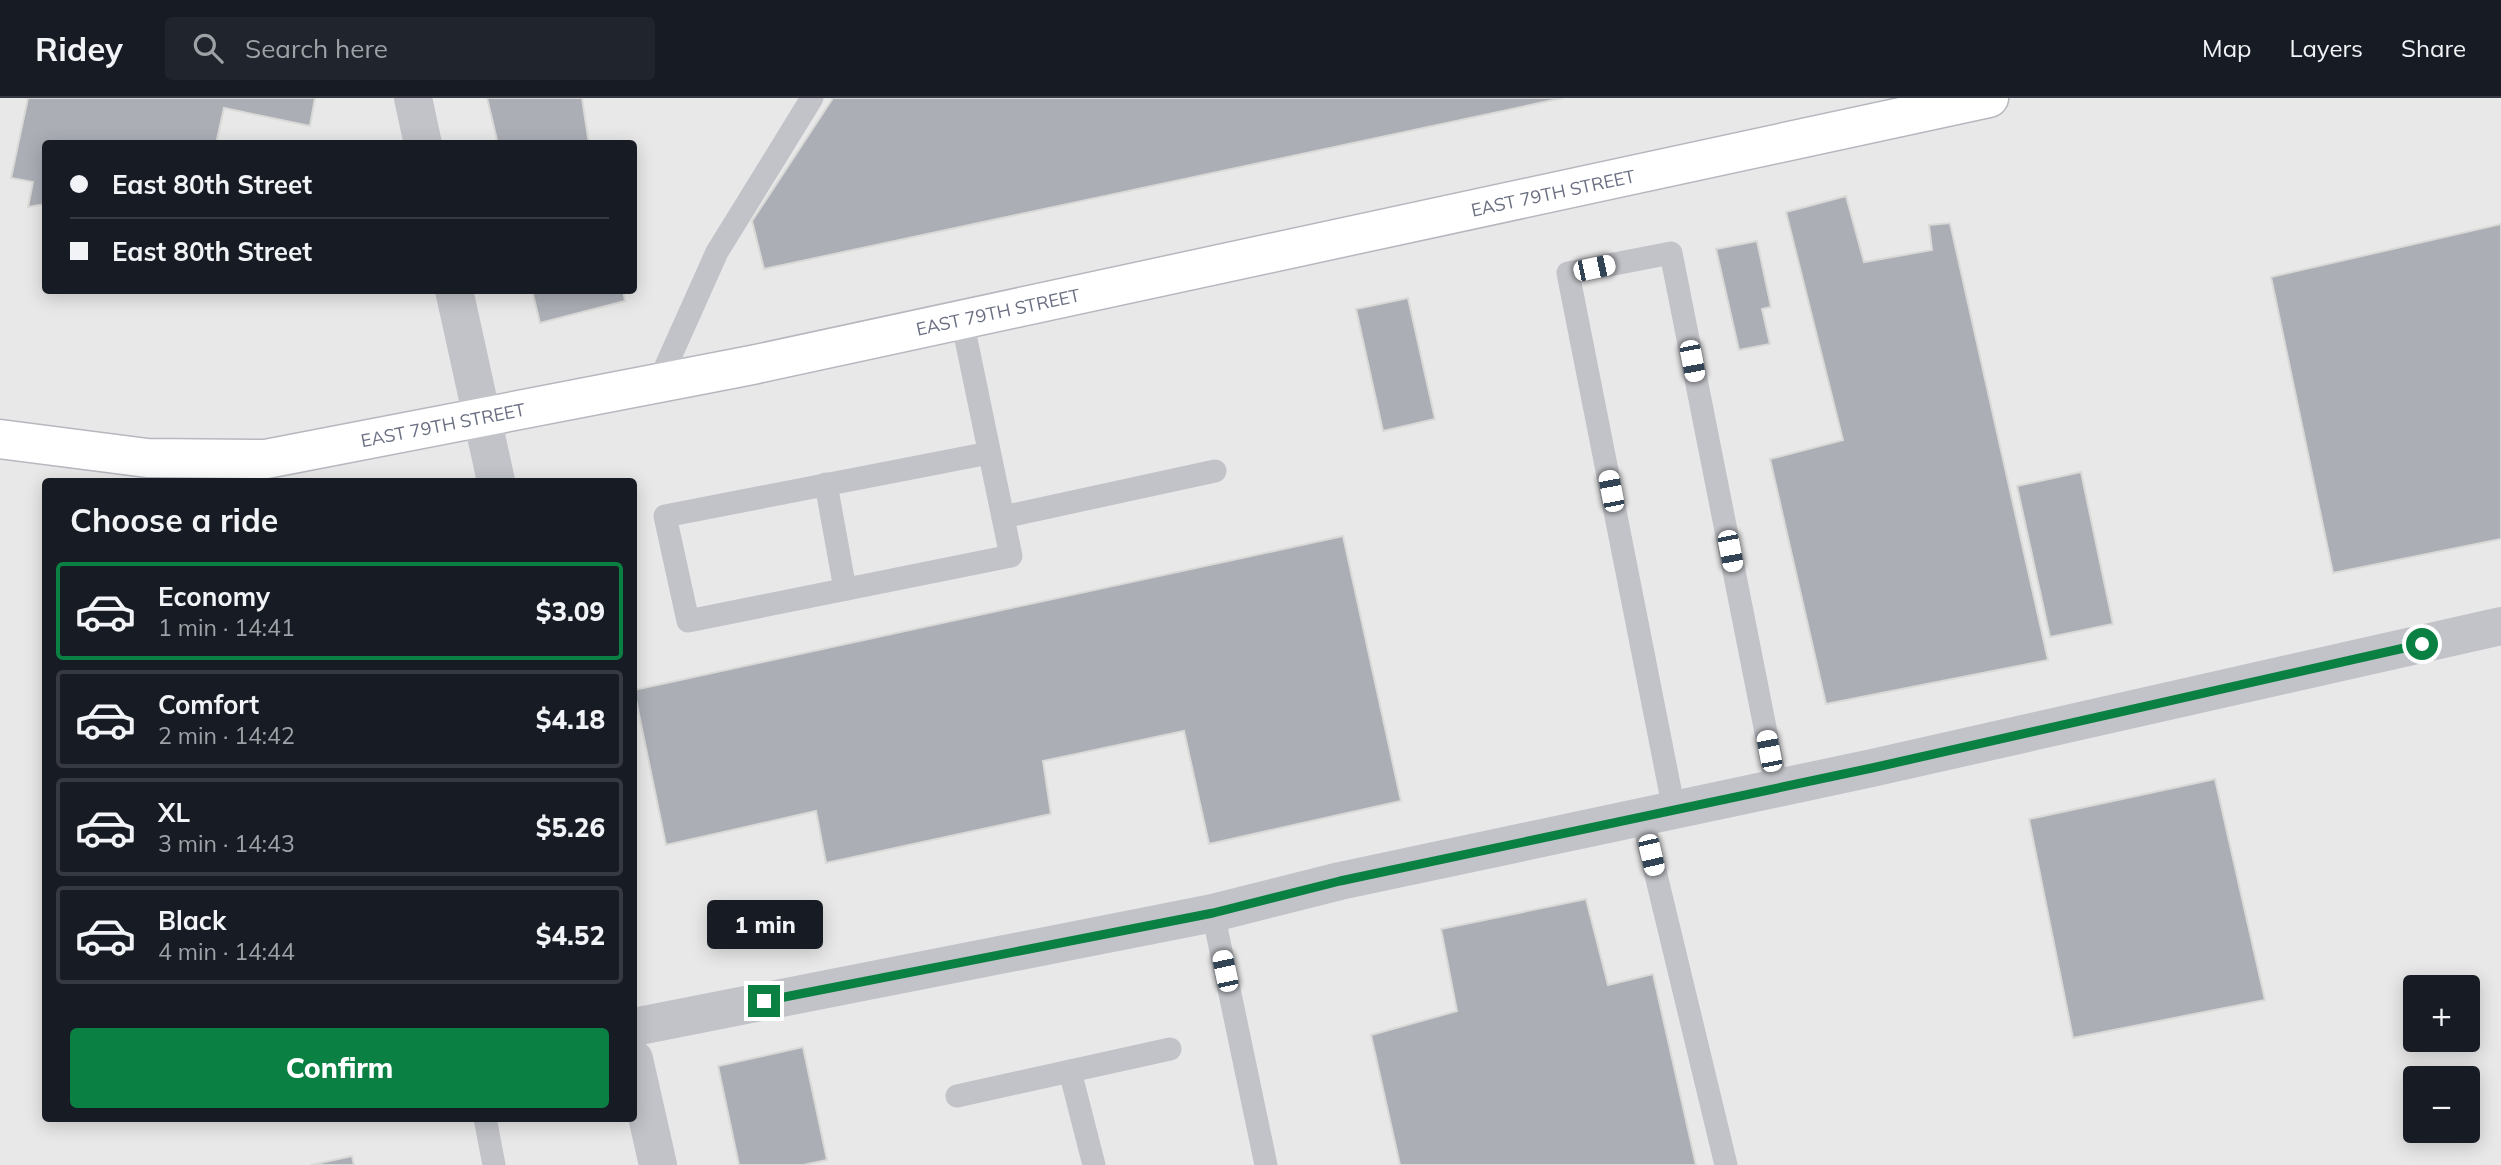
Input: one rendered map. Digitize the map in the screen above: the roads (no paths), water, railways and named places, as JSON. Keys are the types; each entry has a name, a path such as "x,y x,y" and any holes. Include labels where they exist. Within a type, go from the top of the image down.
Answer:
{"main road":[{"name":"EAST 79TH STREET","path":"0,439 147,458 266,459 658,384 962,320 1888,109 1989,98"}],"street":[{"path":"413,98 422,140"},
{"path":"455,294 495,478"},
{"path":"637,1026 1213,913 1340,881 1777,788 2501,626"},
{"path":"637,1072 658,1165"}],"lane":[{"path":"658,384 717,252 812,98"},
{"path":"1726,1165 1658,813 1568,274 1671,253 1777,788"},
{"path":"962,320 1011,556 688,621 666,516 989,453"},
{"path":"1003,517 1215,471"},
{"path":"826,484 845,589"},
{"path":"1213,913 1266,1165"},
{"path":"957,1096 1170,1049"},
{"path":"1070,1071 1094,1165"},
{"path":"486,1122 494,1165"}]}
